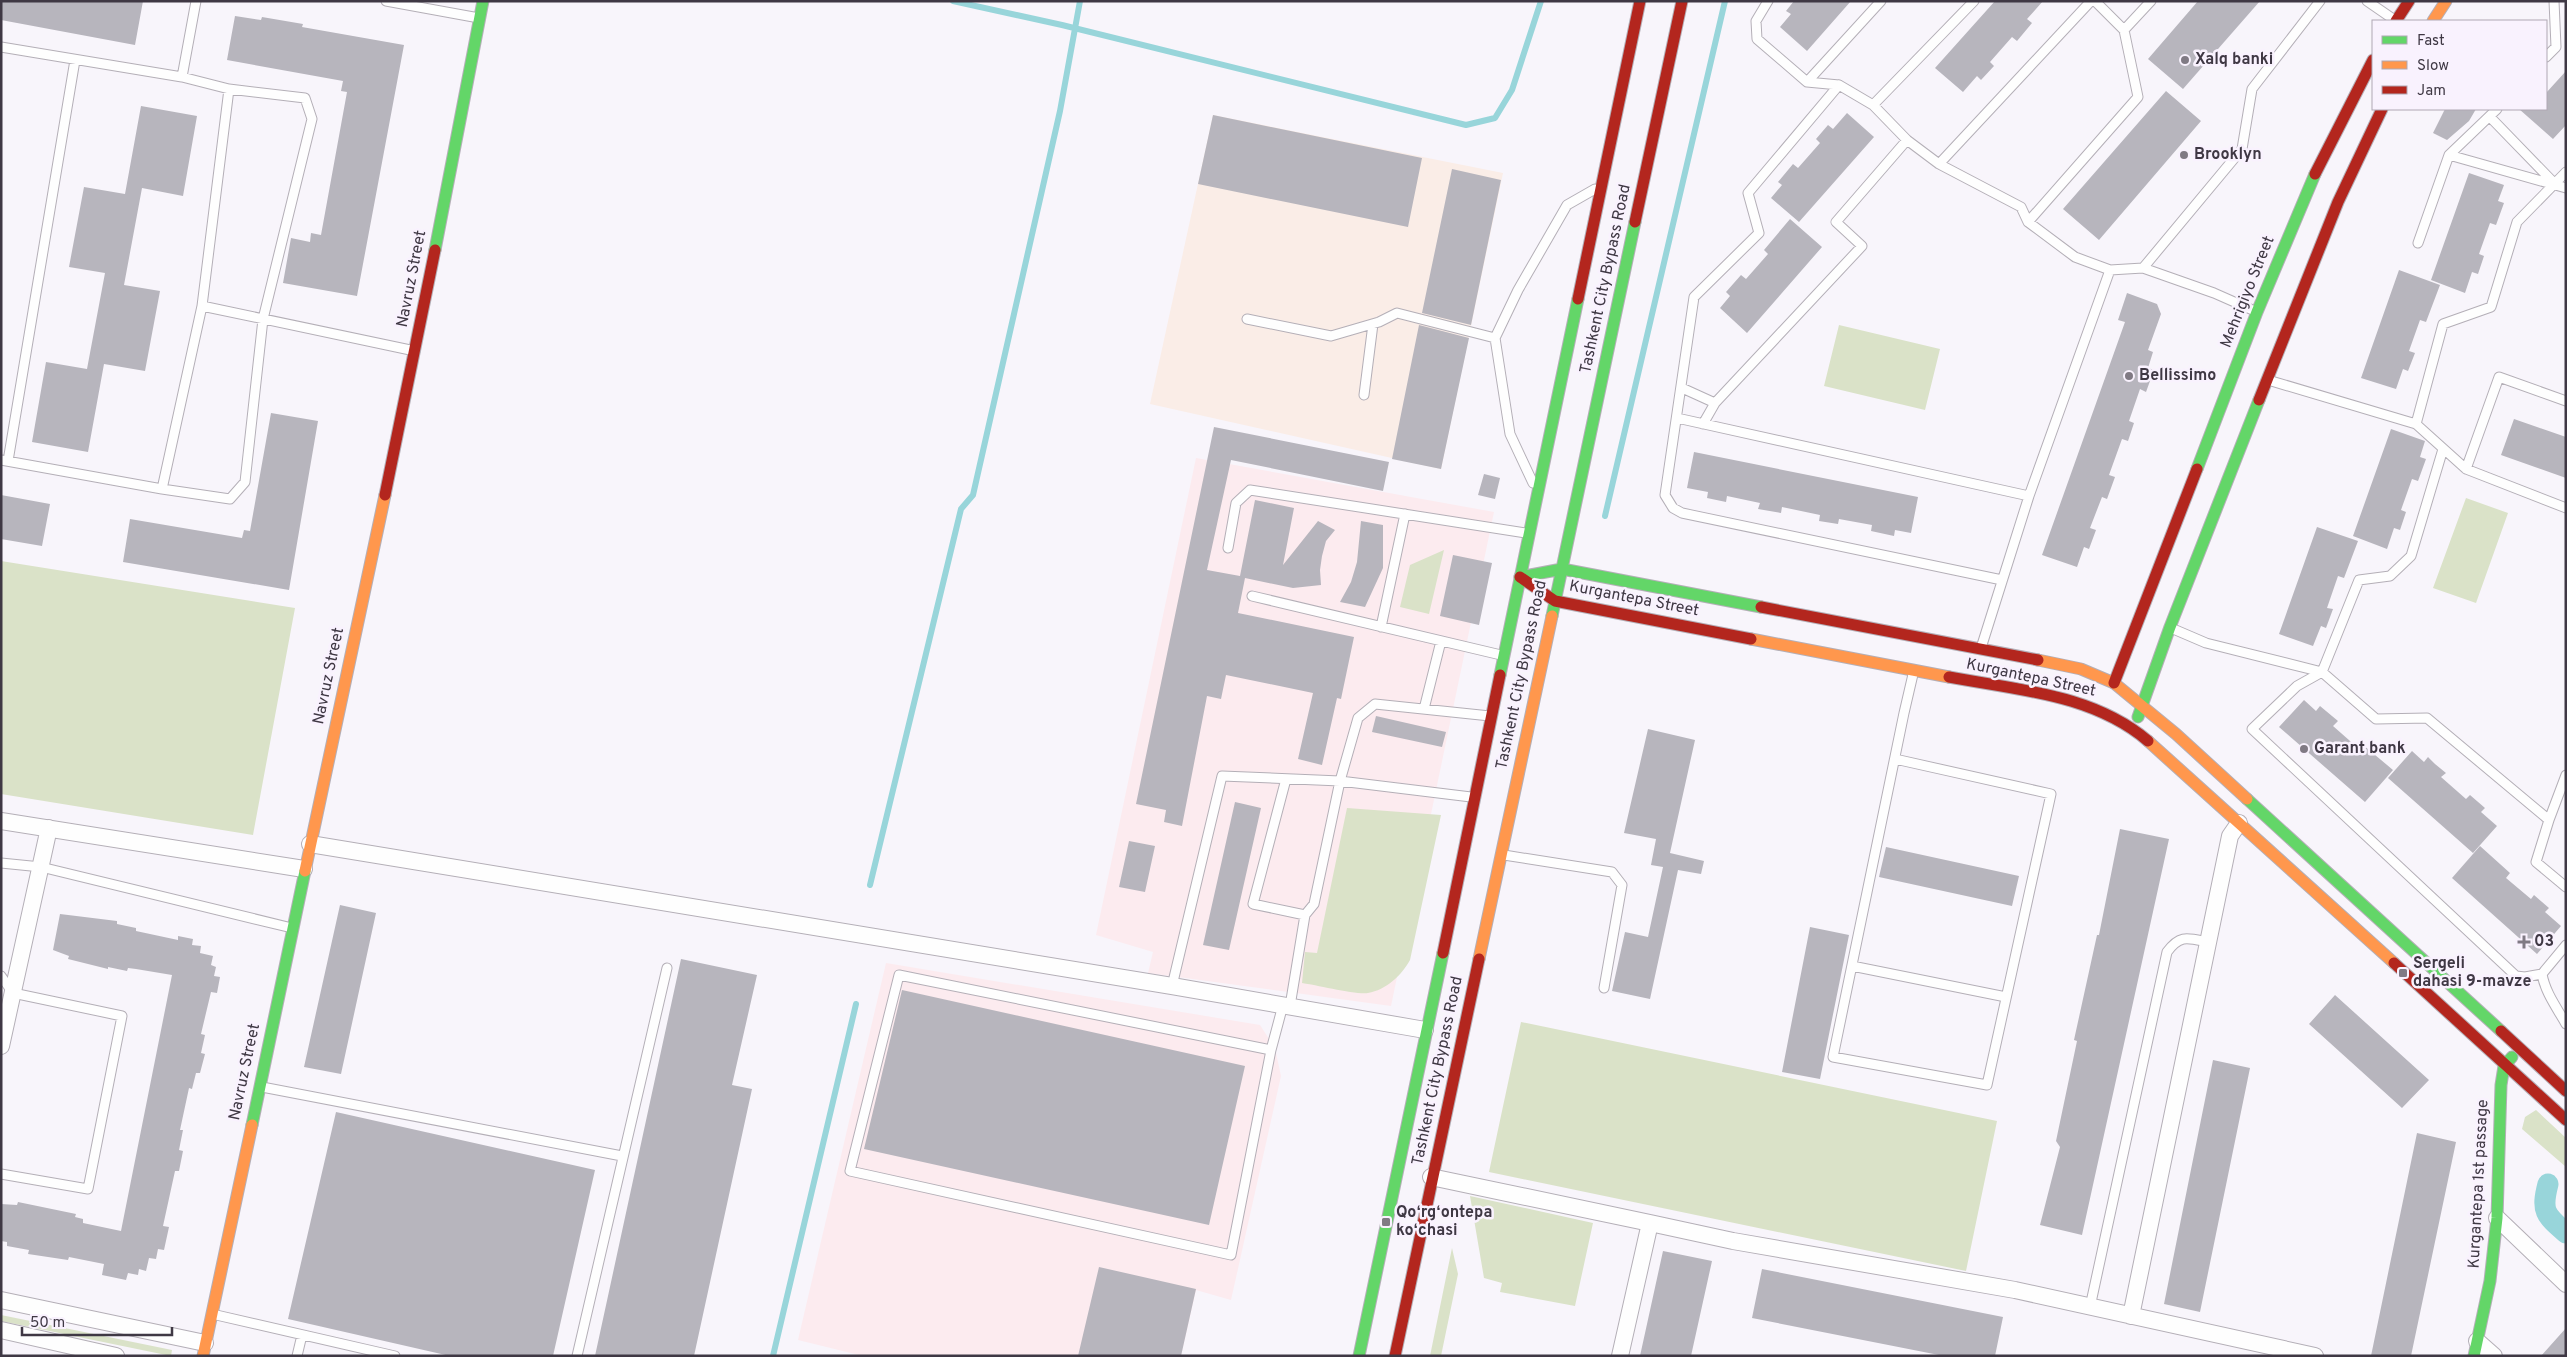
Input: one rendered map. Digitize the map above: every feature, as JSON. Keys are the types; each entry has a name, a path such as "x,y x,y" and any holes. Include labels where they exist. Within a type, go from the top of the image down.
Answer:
{"main road":[{"name":"Navruz Street","path":"204,1349 415,351 483,1"},
{"name":"Tashkent City Bypass Road","path":"1358,1356 1640,1"},
{"name":"Tashkent City Bypass Road","path":"1395,1356 1431,1177 1682,1"},
{"path":"2397,20 2409,1"},
{"path":"2434,20 2446,1"},
{"name":"Mehrigiyo Street","path":"2114,682 2257,312 2310,184 2372,62"},
{"path":"2133,728 2170,628 2338,202 2382,110"},
{"name":"Kurgantepa Street","path":"1520,577 1562,568 1981,648 2081,669 2114,682 2143,705 2566,1091"},
{"name":"Kurgantepa Street","path":"1520,577 1555,601 2073,701 2103,711 2133,728 2504,1066 2566,1120"},
{"name":"Kurgantepa Street","path":"2114,682 2133,728"},
{"path":"2504,1066 2519,1048"},
{"name":"Kurgantepa 1st passage","path":"2476,1348 2490,1281 2497,1218 2501,1085 2504,1066"}],"street":[{"path":"1,821 304,869"},
{"path":"2131,1316 2230,836 2239,823"},
{"path":"1,1046 49,828"},
{"path":"310,844 1172,986 1425,1030"},
{"path":"1431,1177 1733,1241 2015,1290 2315,1356"},
{"path":"2497,1218 2566,1284"},
{"path":"1620,1356 1650,1224"},
{"path":"1,1300 204,1349"},
{"path":"1,1330 116,1356"},
{"path":"2476,1348 2494,1356"}],"lane":[{"path":"182,77 196,1"},
{"path":"386,1 480,18"},
{"path":"1768,1 1761,10 1756,22 1757,39 1806,82 1839,86 1873,106 1907,140 1938,164 2021,207 2028,222 2075,257 2110,270 2143,268 2214,292 2257,312"},
{"path":"1806,82 1881,1"},
{"path":"1873,106 1974,1"},
{"path":"1938,164 2091,1"},
{"path":"2028,222 2138,96 2124,30 2095,1"},
{"path":"2124,30 2151,1"},
{"path":"2143,268 2242,149 2252,89 2320,1"},
{"path":"2367,1 2395,20"},
{"path":"2547,56 2556,47 2554,1"},
{"path":"1,48 182,77 229,89 305,98 312,119 263,319 245,482 230,499 162,489 4,460 75,60"},
{"path":"1839,86 1748,192 1759,232 1694,297 1665,494 1673,508 1682,513 2002,580"},
{"path":"162,489 202,306 229,89"},
{"path":"2418,243 2448,155 2497,110"},
{"path":"2490,117 2555,184"},
{"path":"1703,424 1715,403 1862,246 1836,222 1907,140"},
{"path":"2448,155 2566,188"},
{"path":"2416,424 2443,324 2491,307 2517,222 2566,172"},
{"path":"1538,492 1510,434 1495,338 1518,290 1567,205 1602,185"},
{"path":"1981,648 2029,496 2110,270"},
{"path":"202,306 415,351"},
{"path":"1247,319 1331,336 1373,324 1397,313 1495,338"},
{"path":"1364,395 1373,324"},
{"path":"2466,469 2499,377 2566,401"},
{"path":"2267,380 2416,424 2466,469 2566,508"},
{"path":"1682,388 1715,403"},
{"path":"1677,418 2029,496"},
{"path":"2443,449 2411,556 2390,576 2359,580 2322,672 2297,686 2252,729 2516,976 2525,978 2542,974 2566,945"},
{"path":"1228,548 1236,502 1250,490 1529,534"},
{"path":"1382,627 1405,514"},
{"path":"1252,596 1504,656"},
{"path":"2170,628 2206,643 2322,672 2376,719 2427,718 2549,820"},
{"path":"1424,709 1440,641"},
{"path":"1895,759 2051,794 1987,1085 1833,1057 1895,759 1914,670"},
{"path":"1271,1050 899,975 850,1170 1231,1255 1271,1050 1287,1006 1305,915 1314,904 1340,781 1358,718 1374,704 1491,716"},
{"path":"2566,775 2536,862 2566,887"},
{"path":"1172,986 1222,776 1340,781 1474,797"},
{"path":"1286,779 1254,904 1305,915"},
{"path":"2555,803 2566,807"},
{"path":"1501,854 1612,872 1622,885 1604,988"},
{"path":"1,863 41,867 292,928"},
{"path":"2090,1307 2167,952 2174,942 2185,938 2208,942"},
{"path":"1852,966 2006,998"},
{"path":"577,1356 667,968"},
{"path":"2542,974 2544,988 2552,997 2566,1024"},
{"path":"1,976 13,994 122,1016 88,1189 1,1174"},
{"path":"259,1087 622,1156"},
{"path":"212,1314 395,1356"},
{"path":"296,1356 302,1334"}],"shaded area":[{"path":"1213,115 1503,173 1441,469 1150,404"},
{"path":"1196,458 1494,512 1391,1006 1148,973 1153,952 1096,935"},
{"path":"886,963 1260,1025 1275,1048 1281,1076 1231,1300 1196,1290 1181,1356 863,1356 798,1340"}],"green space":[{"path":"1839,325 1940,349 1925,410 1824,386"},
{"path":"2466,498 2508,513 2476,603 2433,588"},
{"path":"1444,550 1429,614 1400,607 1410,565"},
{"path":"1,561 295,608 253,835 1,794"},
{"path":"1347,808 1441,815 1410,960 1393,981 1381,989 1368,993 1302,983 1305,952 1317,953"},
{"path":"1521,1022 1997,1121 1966,1271 1489,1172"},
{"path":"2536,1110 2566,1138 2566,1167 2522,1129 2525,1117"},
{"path":"1470,1196 1593,1223 1575,1306 1500,1292 1502,1283 1484,1278"},
{"path":"1452,1248 1458,1274 1441,1356 1430,1356"},
{"path":"1,1315 172,1350 171,1356 1,1321"}],"building":[{"path":"1,1 143,1 135,45 1,20"},
{"path":"1794,1 1851,1 1807,51 1780,27 1791,14 1786,11"},
{"path":"1995,1 2043,1 2027,19 2032,23 2017,41 2012,37 1990,62 1994,66 1981,80 1977,76 1963,92 1935,68"},
{"path":"2198,1 2260,1 2183,89 2148,59"},
{"path":"235,16 261,20 262,17 303,24 302,27 404,45 357,296 283,283 291,238 310,242 311,233 321,235 347,92 341,91 343,81 227,60"},
{"path":"2566,71 2566,125 2553,139 2520,110 2547,110 2547,92"},
{"path":"2166,91 2201,121 2099,240 2063,209"},
{"path":"141,106 197,116 183,196 142,188 124,285 160,291 145,371 104,364 88,452 32,442 46,362 87,369 105,273 69,267 84,187 125,194"},
{"path":"2444,110 2475,110 2469,121 2447,140 2433,133"},
{"path":"1847,113 1874,137 1799,222 1771,198 1782,185 1778,182 1793,164 1798,168 1820,143 1816,139 1828,125 1833,129"},
{"path":"1213,115 1422,158 1408,227 1198,184"},
{"path":"1452,169 1501,180 1471,325 1422,313"},
{"path":"2469,173 2504,185 2498,201 2504,203 2496,225 2490,223 2479,254 2484,256 2478,274 2472,272 2465,293 2431,280"},
{"path":"1790,219 1822,247 1747,333 1720,308 1730,296 1726,292 1741,275 1746,279 1768,254 1764,250"},
{"path":"2399,270 2440,285 2426,322 2420,320 2409,351 2415,353 2408,371 2403,369 2396,389 2361,378"},
{"path":"2127,293 2157,304 2161,314 2148,350 2153,352 2148,368 2154,370 2146,392 2140,389 2129,421 2134,423 2128,441 2122,439 2109,475 2115,477 2107,499 2102,497 2090,528 2096,530 2089,549 2084,547 2077,567 2042,555 2125,322 2118,320"},
{"path":"1419,325 1469,338 1441,469 1392,459"},
{"path":"271,413 318,421 289,590 123,562 130,519 242,538 244,530 250,531"},
{"path":"2514,419 2566,437 2566,478 2501,455"},
{"path":"1214,427 1389,462 1383,491 1231,460 1207,570 1240,576 1255,500 1294,508 1283,565 1318,521 1335,530 1326,541 1322,556 1320,570 1321,585 1293,588 1245,578 1238,613 1354,637 1341,699 1337,698 1322,765 1298,759 1313,693 1226,675 1221,699 1207,696 1182,826 1164,822 1166,810 1136,804"},
{"path":"2391,429 2425,441 2420,457 2426,459 2418,481 2412,479 2401,510 2406,512 2400,530 2394,528 2387,549 2353,536"},
{"path":"1694,452 1918,497 1911,533 1895,530 1894,536 1871,531 1872,525 1839,519 1838,524 1819,521 1820,515 1782,507 1781,513 1758,509 1760,503 1727,496 1726,502 1707,498 1708,492 1687,488"},
{"path":"1484,474 1500,478 1495,499 1478,495"},
{"path":"1,495 50,504 42,546 1,539"},
{"path":"1361,521 1383,525 1383,568 1365,607 1340,602 1351,582 1357,562"},
{"path":"2317,527 2358,541 2344,578 2338,576 2327,608 2333,609 2326,628 2321,626 2313,646 2279,634"},
{"path":"1453,555 1492,563 1479,625 1440,616"},
{"path":"2304,700 2316,711 2320,706 2338,721 2333,726 2358,748 2362,744 2393,770 2365,802 2279,727"},
{"path":"1376,716 1446,732 1442,747 1372,732"},
{"path":"1648,729 1695,740 1670,853 1704,861 1701,874 1678,870 1650,999 1612,991 1625,932 1648,937 1663,867 1651,865 1656,839 1624,833"},
{"path":"2412,751 2424,762 2428,757 2446,773 2441,777 2466,799 2470,795 2485,808 2481,812 2497,826 2473,853 2388,778"},
{"path":"1235,802 1261,808 1229,950 1203,945"},
{"path":"2120,829 2169,839 2082,1235 2040,1225 2060,1147 2056,1141 2077,1041 2074,1040 2097,935 2099,935"},
{"path":"1129,841 1155,846 1145,892 1119,887"},
{"path":"2480,846 2510,873 2506,878 2531,899 2534,895 2549,908 2545,912 2561,926 2537,954 2452,878"},
{"path":"1886,847 2019,876 2012,906 1879,877"},
{"path":"340,905 376,913 341,1074 304,1067"},
{"path":"60,914 117,921 117,924 136,928 136,931 178,940 178,936 193,939 192,945 201,946 200,953 213,956 211,965 216,967 214,976 220,977 217,993 211,992 201,1034 205,1035 201,1053 205,1054 200,1073 196,1073 192,1089 189,1088 180,1130 183,1130 179,1150 183,1151 179,1171 175,1171 163,1226 169,1227 164,1250 158,1249 156,1259 149,1258 146,1271 139,1269 138,1275 128,1273 126,1280 102,1275 104,1264 69,1257 68,1260 28,1254 29,1250 7,1246 7,1242 1,1241 1,1204 17,1205 18,1202 76,1214 75,1217 83,1219 83,1223 121,1231 172,975 128,968 127,971 108,967 108,969 68,959 69,956 53,950"},
{"path":"1810,927 1849,935 1820,1079 1782,1072"},
{"path":"681,959 757,975 732,1085 752,1089 694,1356 595,1356"},
{"path":"902,990 1245,1066 1209,1225 864,1149"},
{"path":"2335,995 2429,1080 2402,1108 2309,1024"},
{"path":"2213,1060 2250,1068 2200,1312 2164,1304"},
{"path":"336,1112 595,1170 553,1356 450,1356 288,1319"},
{"path":"2417,1133 2456,1142 2411,1356 2371,1356"},
{"path":"1663,1251 1712,1261 1691,1356 1640,1356"},
{"path":"1099,1267 1196,1289 1181,1356 1078,1356"},
{"path":"1762,1269 2003,1317 1995,1356 1944,1356 1752,1318"},
{"path":"2566,1328 2566,1356 2541,1356"}],"waterway":[{"path":"953,1 1062,25 1466,125 1495,118 1512,90 1541,1"},
{"path":"870,885 961,509 973,495 1060,111 1080,1"},
{"path":"1605,516 1725,1"},
{"path":"773,1356 856,1004"},
{"path":"2548,1184 2545,1201 2546,1212 2553,1222 2566,1233"}],"traffic: fast":[{"path":"435,250 483,1"},
{"path":"2197,469 2257,312 2315,174"},
{"path":"1552,616 1635,222"},
{"path":"1500,675 1578,299"},
{"path":"2138,717 2170,627 2259,400"},
{"path":"1520,577 1562,569 1761,607"},
{"path":"2247,799 2501,1031"},
{"path":"252,1125 305,871"},
{"path":"1359,1356 1443,953"},
{"path":"2474,1356 2490,1281 2497,1218 2501,1085 2504,1066 2512,1057"}],"traffic: slow":[{"path":"2434,20 2446,1"},
{"path":"305,871 385,495"},
{"path":"1479,959 1552,616"},
{"path":"1751,639 1949,677"},
{"path":"2038,660 2081,669 2114,683 2176,734 2247,799"},
{"path":"2148,741 2394,963"},
{"path":"203,1356 252,1125"}],"traffic: jam":[{"path":"1578,299 1640,1"},
{"path":"1635,222 1682,1"},
{"path":"2397,20 2409,1"},
{"path":"2315,174 2372,62"},
{"path":"2259,400 2338,202 2382,110"},
{"path":"385,495 435,250"},
{"path":"2114,683 2197,469"},
{"path":"1520,577 1555,601 1751,639"},
{"path":"1761,607 2038,660"},
{"path":"1443,953 1500,675"},
{"path":"1949,677 2053,696 2079,704 2103,713 2126,725 2148,741"},
{"path":"1395,1356 1479,959"},
{"path":"2394,963 2566,1120"},
{"path":"2501,1031 2566,1091"}],"place":[{"name":"Xalq banki","path":"2185,60"},
{"name":"Brooklyn","path":"2184,155"},
{"name":"Bellissimo","path":"2129,376"},
{"name":"Garant bank","path":"2304,749"},
{"name":"03","path":"2524,942"},
{"name":"Sergeli dahasi 9-mavze","path":"2403,973"},
{"name":"Qoʻrgʻontepa koʻchasi","path":"1386,1222"}]}
